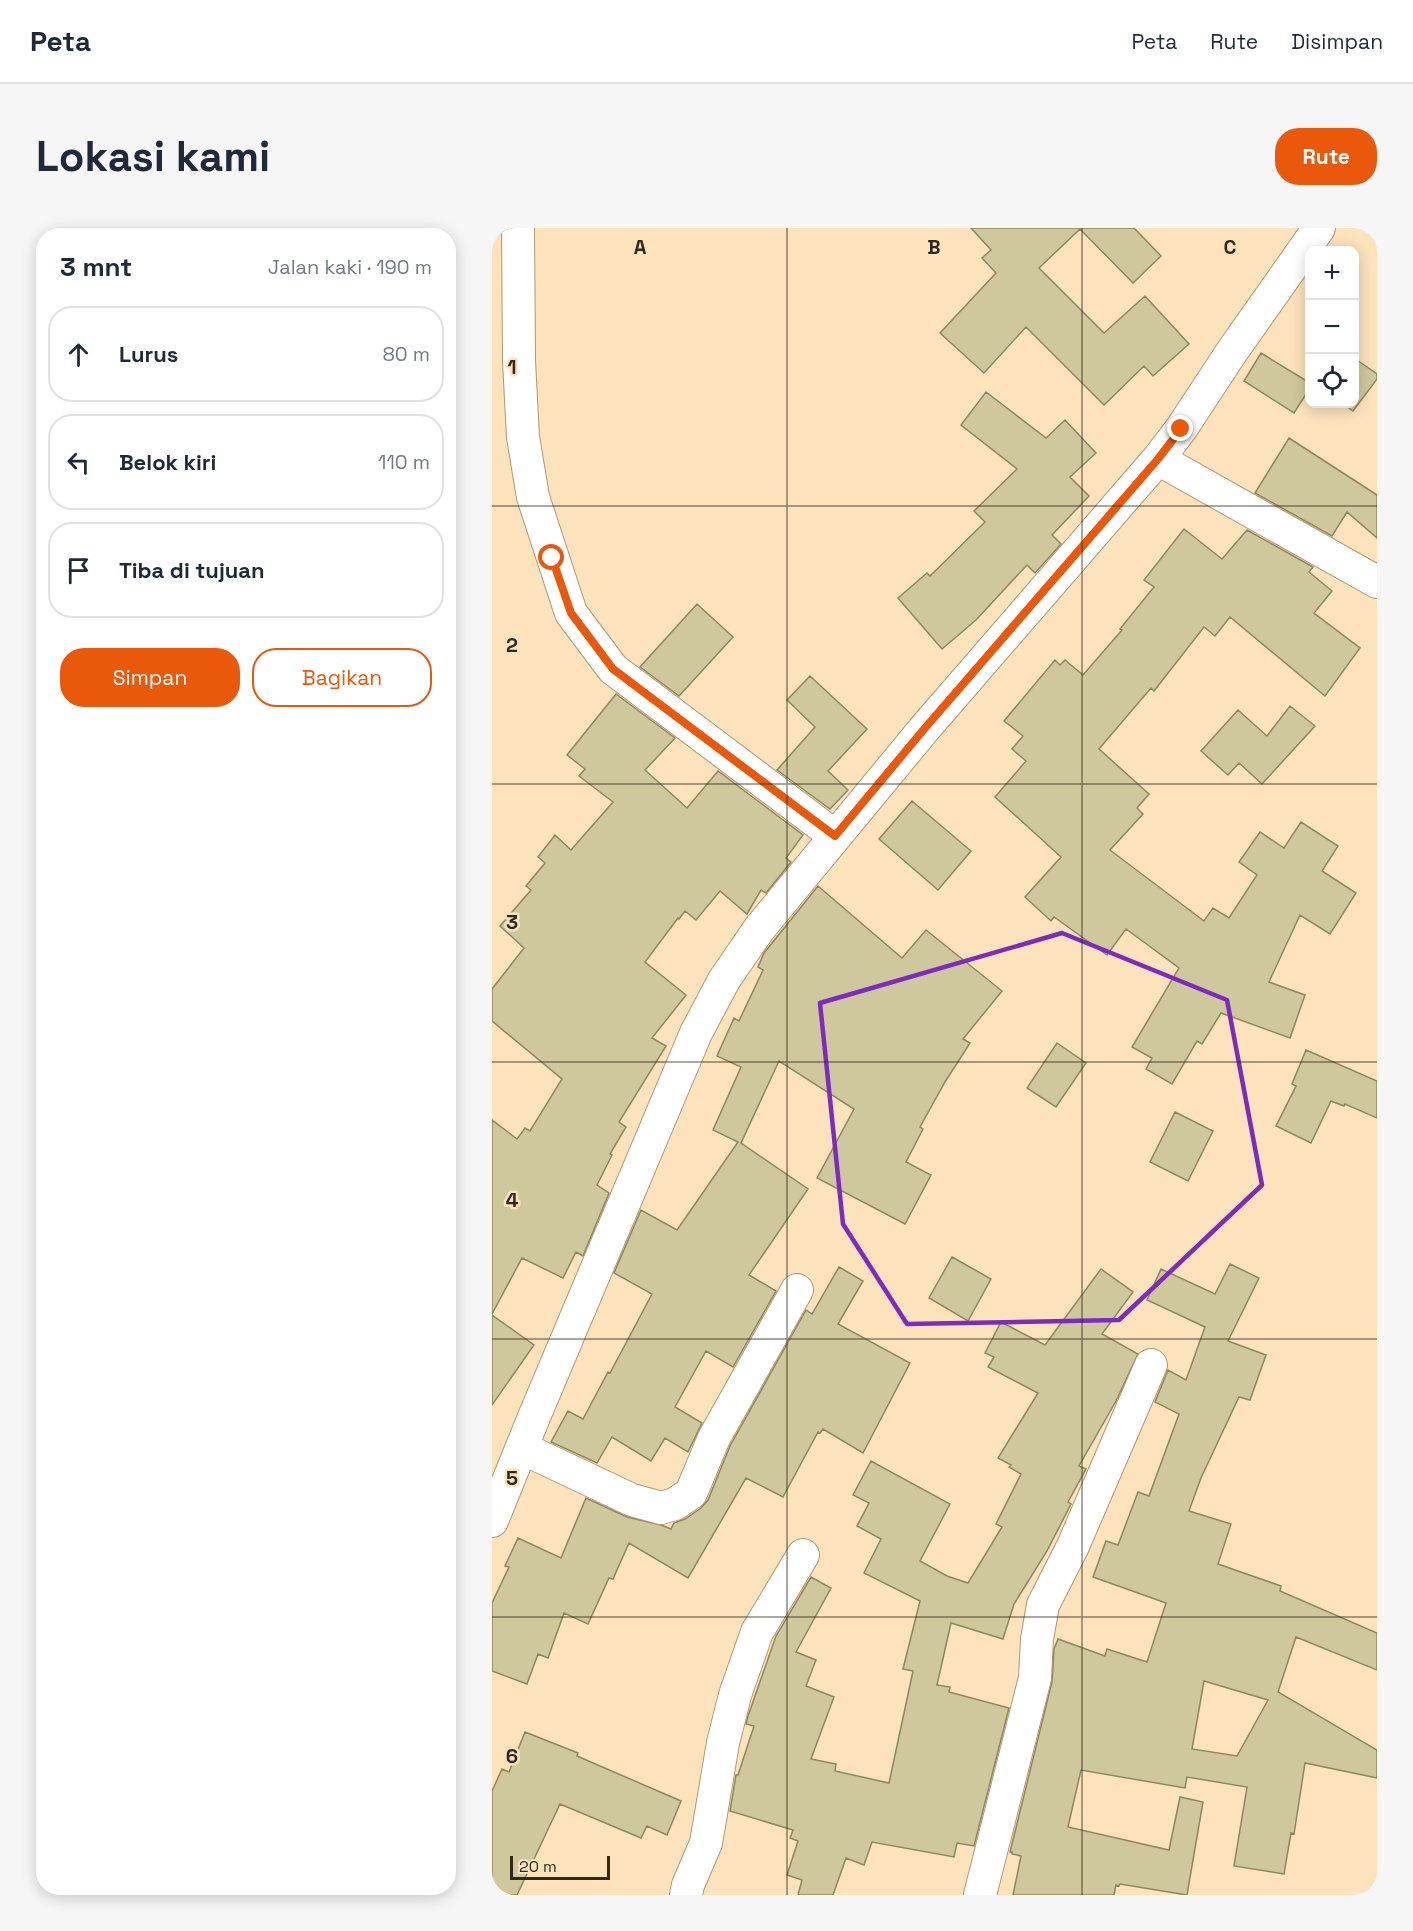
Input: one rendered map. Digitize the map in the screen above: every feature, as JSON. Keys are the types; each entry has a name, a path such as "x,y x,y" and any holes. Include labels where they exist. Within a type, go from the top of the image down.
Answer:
{"street":[{"path":"518,228 519,361 524,437 533,497 571,613 613,669 835,836"},
{"path":"492,1521 696,1033 724,980 759,928 835,836 925,728 1158,459 1319,228"},
{"path":"1158,459 1377,582"},
{"path":"522,1448 632,1500 662,1508 675,1504 691,1493 714,1438 797,1290"},
{"path":"980,1895 1035,1678 1042,1605 1073,1546 1151,1365"},
{"path":"686,1895 706,1843 723,1743 735,1695 757,1632 803,1555"}],"highlighted area":[{"path":"1062,933 1227,1000 1262,1185 1119,1320 907,1324 843,1224 820,1003"}],"building":[{"path":"971,228 1134,228 1161,256 1133,283 1080,229 1039,268 1104,333 1145,296 1189,344 1153,376 1144,366 1104,405 1026,327 984,373 940,333 996,273 982,258 991,250"},
{"path":"1261,353 1305,380 1305,396 1294,413 1244,381"},
{"path":"1359,361 1377,374 1377,379 1359,403"},
{"path":"986,392 1046,438 1065,420 1096,453 1070,477 1089,496 1052,535 1061,544 1035,573 1027,565 976,620 942,649 898,598 927,573 930,576 985,522 974,511 1017,469 961,425"},
{"path":"1289,438 1377,495 1377,538 1347,512 1332,536 1255,493"},
{"path":"1184,529 1222,559 1247,530 1313,567 1309,572 1332,591 1314,613 1360,648 1325,696 1230,617 1215,636 1204,627 1154,691 1151,688 1099,749 1149,794 1137,808 1143,814 1110,850 1204,921 1213,908 1229,918 1257,875 1239,862 1260,832 1284,848 1301,822 1338,846 1322,871 1356,893 1330,934 1300,915 1269,982 1305,995 1290,1038 1221,1013 1202,1044 1197,1041 1172,1084 1146,1069 1152,1058 1132,1047 1179,968 1126,929 1107,955 1054,917 1051,921 1025,897 1061,857 995,797 1026,761 1012,749 1023,736 1004,721 1055,660 1060,665 1065,660 1083,675 1122,630 1120,629 1154,587 1144,580"},
{"path":"697,604 733,637 679,696 640,667"},
{"path":"810,676 867,729 828,771 848,790 830,809 777,770 815,727 787,700"},
{"path":"616,694 675,738 645,770 687,808 718,771 803,835 786,858 791,862 766,893 761,890 747,914 720,891 696,920 685,911 645,962 686,995 652,1038 666,1046 619,1122 626,1127 610,1154 612,1155 597,1185 609,1193 583,1256 576,1252 563,1278 522,1258 492,1314 492,1120 517,1139 525,1128 530,1131 562,1079 492,1021 492,989 524,948 500,926 531,890 526,886 545,863 538,857 555,835 571,850 613,802 579,776 585,769 567,755"},
{"path":"1290,706 1315,726 1262,784 1239,763 1228,775 1201,751 1238,710 1267,736"},
{"path":"912,801 971,851 938,890 879,839"},
{"path":"818,886 902,958 926,930 1002,991 963,1039 970,1043 920,1127 923,1129 906,1162 931,1175 905,1224 817,1178 854,1109 779,1061 741,1143 808,1189 749,1275 776,1291 733,1367 706,1351 675,1407 702,1423 688,1452 665,1438 651,1461 612,1437 597,1463 551,1442 568,1411 583,1419 652,1294 614,1273 641,1210 677,1230 738,1142 713,1130 741,1067 717,1056 734,1018 739,1021 763,970 758,967 764,953"},
{"path":"1057,1043 1086,1063 1056,1107 1027,1088"},
{"path":"1306,1050 1377,1081 1377,1118 1345,1104 1344,1106 1331,1101 1311,1143 1276,1126 1296,1086 1292,1084"},
{"path":"1175,1112 1213,1131 1188,1181 1150,1162"},
{"path":"952,1257 991,1279 968,1321 929,1298"},
{"path":"1230,1264 1259,1278 1228,1341 1266,1355 1250,1400 1239,1397 1201,1478 1189,1511 1231,1524 1218,1564 1281,1586 1280,1591 1377,1633 1377,1670 1296,1637 1278,1692 1377,1750 1377,1778 1305,1763 1294,1834 1291,1833 1284,1874 1234,1866 1247,1787 1187,1777 1185,1788 1081,1770 1068,1827 1169,1850 1180,1797 1203,1802 1187,1895 1120,1884 1116,1885 1114,1895 1013,1895 1021,1856 1010,1852 1052,1682 1054,1649 1058,1639 1105,1656 1107,1649 1147,1662 1166,1603 1093,1577 1106,1541 1118,1545 1138,1492 1149,1496 1179,1414 1155,1402 1168,1370 1186,1380 1205,1327 1147,1300 1161,1269 1215,1294","holes":["1204,1681 1268,1700 1237,1756 1192,1749"]},
{"path":"839,1267 863,1281 838,1324 910,1363 863,1453 823,1429 820,1433 818,1432 783,1497 746,1478 688,1578 629,1543 613,1579 609,1578 588,1624 564,1613 548,1658 538,1654 527,1684 492,1671 492,1603 509,1567 505,1566 518,1538 561,1558 586,1498 627,1517 671,1529 674,1523 685,1519 701,1508 708,1500 730,1446 806,1310 812,1314"},
{"path":"1101,1269 1133,1292 1102,1334 1138,1354 1116,1401 1079,1466 1086,1469 1068,1502 1071,1504 1047,1551 1014,1604 1003,1639 951,1623 937,1685 950,1687 949,1692 1009,1708 974,1846 957,1843 954,1857 872,1842 864,1865 846,1858 833,1895 798,1895 802,1880 787,1875 798,1841 790,1838 793,1830 730,1811 736,1775 738,1775 754,1726 746,1724 748,1716 776,1636 811,1577 831,1588 796,1652 816,1660 806,1686 834,1697 811,1759 836,1764 835,1771 889,1783 913,1671 903,1669 920,1601 864,1573 881,1539 857,1526 869,1503 853,1495 871,1461 950,1504 920,1561 947,1576 968,1583 1002,1527 996,1524 1021,1474 998,1458 1038,1393 988,1367 994,1357 985,1353 1001,1322 1045,1345"},
{"path":"492,1315 534,1345 492,1405"},
{"path":"525,1732 578,1753 577,1756 681,1801 667,1835 647,1826 641,1838 560,1804 517,1895 492,1895 492,1791 502,1769 509,1772"}],"route":[{"path":"552,558 571,613 613,669 835,836 925,728 1158,459 1181,429"}]}
